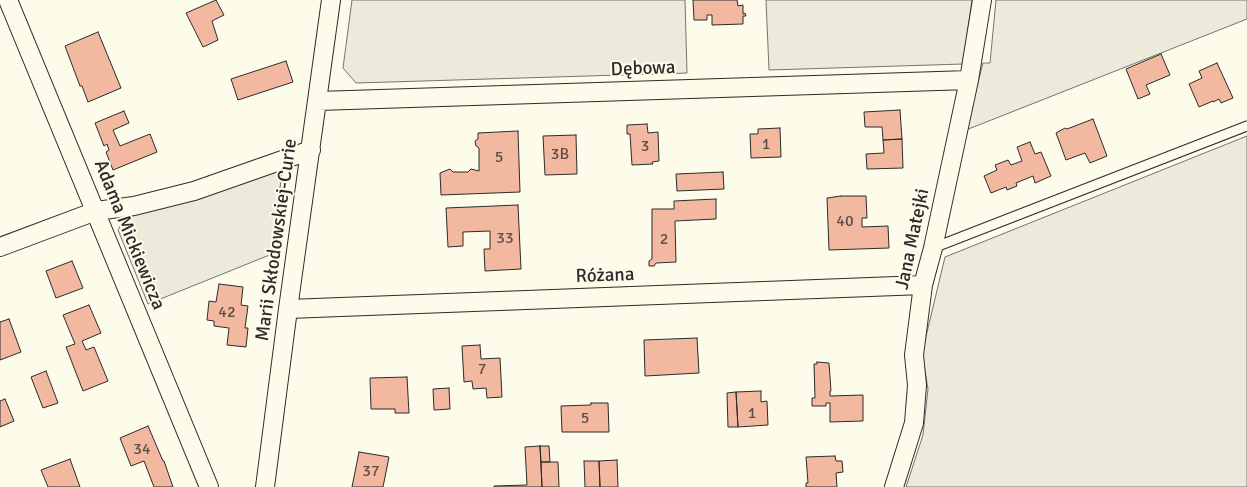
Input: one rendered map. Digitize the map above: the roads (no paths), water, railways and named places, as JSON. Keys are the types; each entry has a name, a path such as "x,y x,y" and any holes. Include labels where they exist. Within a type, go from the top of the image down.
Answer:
{"street":[{"name":"Adama Mickiewicza","path":"8,0 210,487"},
{"name":"Marii Skłodowskiej-Curie","path":"265,487 331,0"},
{"name":"Jana Matejki","path":"894,487 914,423 918,385 914,355 923,285 933,248 969,80 982,0"},
{"name":"Dębowa","path":"318,101 969,80"},
{"path":"0,247 96,211 134,206 194,191 311,150"},
{"name":"Różana","path":"288,309 923,285"}],"lane":[{"path":"933,248 1247,126"}]}
